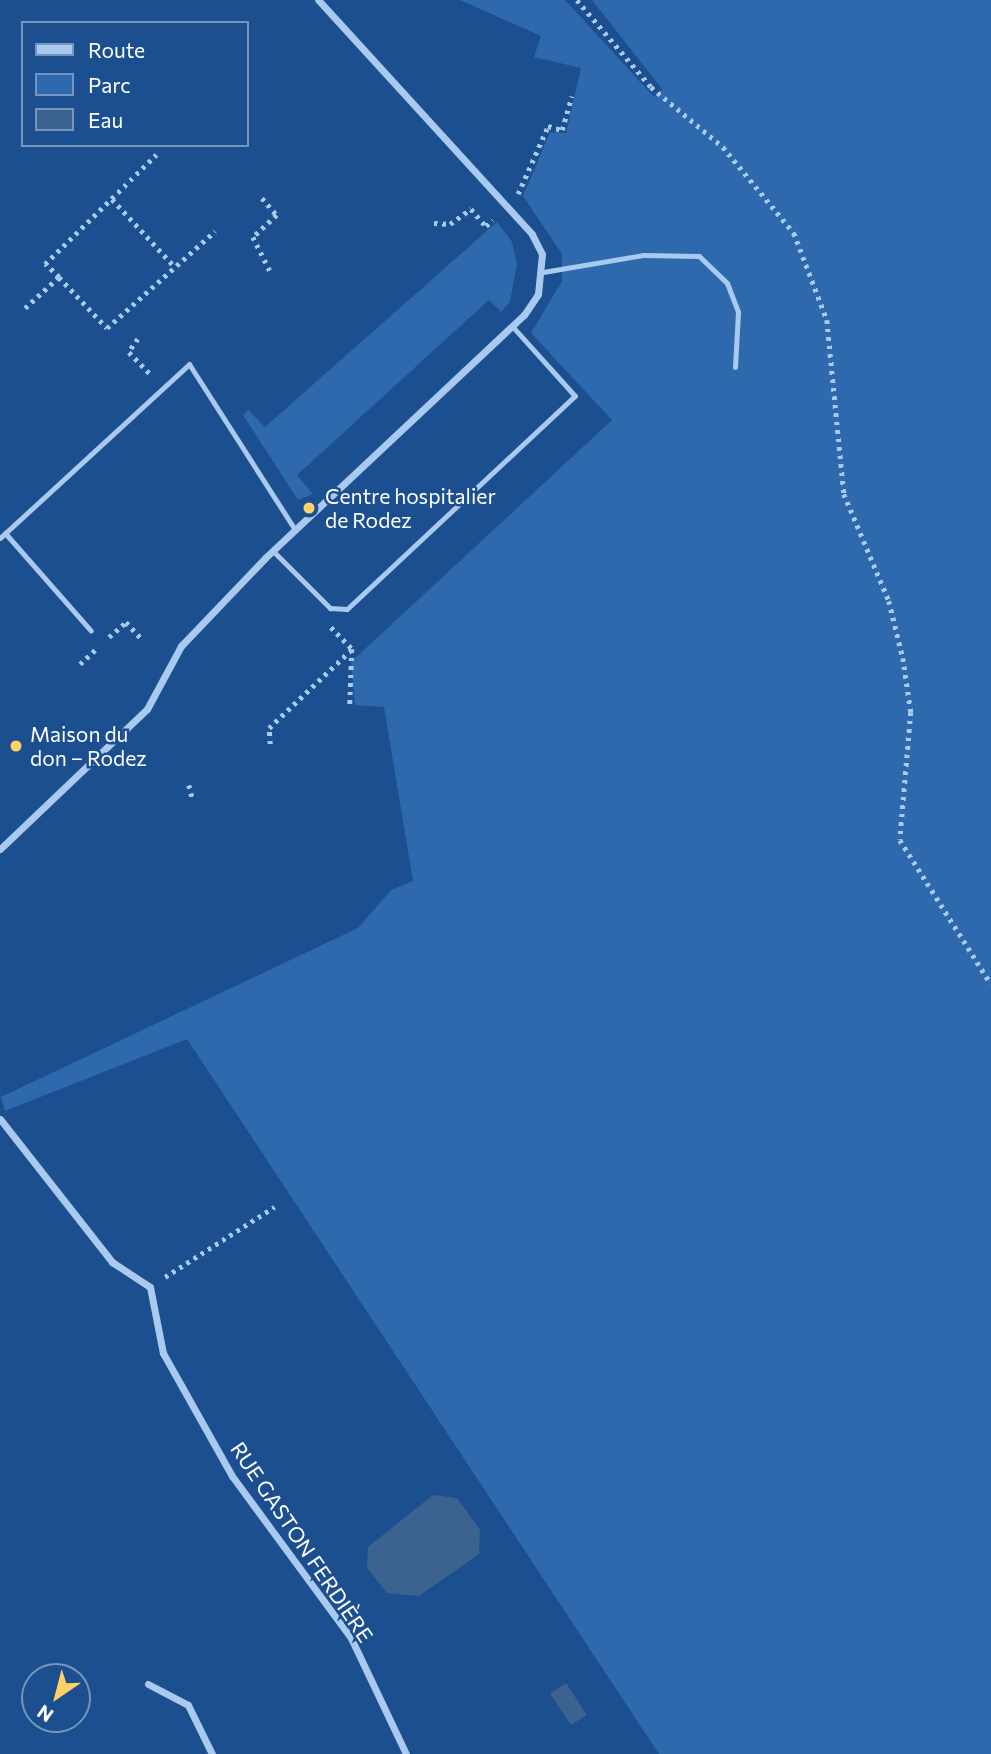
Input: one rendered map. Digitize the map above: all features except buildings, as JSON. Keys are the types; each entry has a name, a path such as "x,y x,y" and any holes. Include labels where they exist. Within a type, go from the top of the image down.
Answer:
{"street":[{"path":"0,849 147,709 181,646 273,551 512,326 538,294 543,272 532,234 318,0"},
{"path":"0,1119 112,1262 150,1287"},
{"name":"RUE GASTON FERDIÈRE","path":"150,1287 163,1353 232,1476 351,1638 406,1754"},
{"path":"148,1684 188,1705 212,1754"}],"lane":[{"path":"543,272 643,255 699,256 727,283 738,312 735,367"},
{"path":"273,551 330,608 347,609 575,396 512,326"},
{"path":"91,631 3,535 189,364 295,530"}],"path":[{"path":"577,0 651,87 723,148 794,233 827,320 844,494 889,601 903,658 912,712 900,840 991,984"},
{"path":"564,125 572,96"},
{"path":"156,155 45,264 107,328 215,230"},
{"path":"262,198 278,215 253,237 271,273"},
{"path":"112,199 175,267"},
{"path":"25,308 59,277"},
{"path":"138,339 129,352 163,387"},
{"path":"80,663 126,622 142,640"},
{"path":"270,744 269,728 352,649"},
{"path":"189,785 192,801"},
{"path":"150,1287 274,1207"}],"green space":[{"path":"460,0 565,0 654,97 662,89 592,0 991,0 991,1754 659,1754 187,1039 5,1111 1,1097 358,928 391,890 413,881 384,707 355,705 351,662 612,420 531,333 562,281 562,254 523,196 550,132 566,133 581,68 534,57 541,36"},
{"path":"497,222 512,242 517,264 510,302 501,312 489,300 297,475 313,494 298,500 243,415 248,410 265,427"}],"water":[{"path":"433,1495 457,1498 480,1530 479,1554 419,1596 387,1593 367,1568 368,1547"},
{"path":"566,1683 587,1715 571,1725 550,1693"}],"place":[{"name":"Centre hospitalier de Rodez","path":"309,508"},
{"name":"Maison du don – Rodez","path":"16,746"}]}
